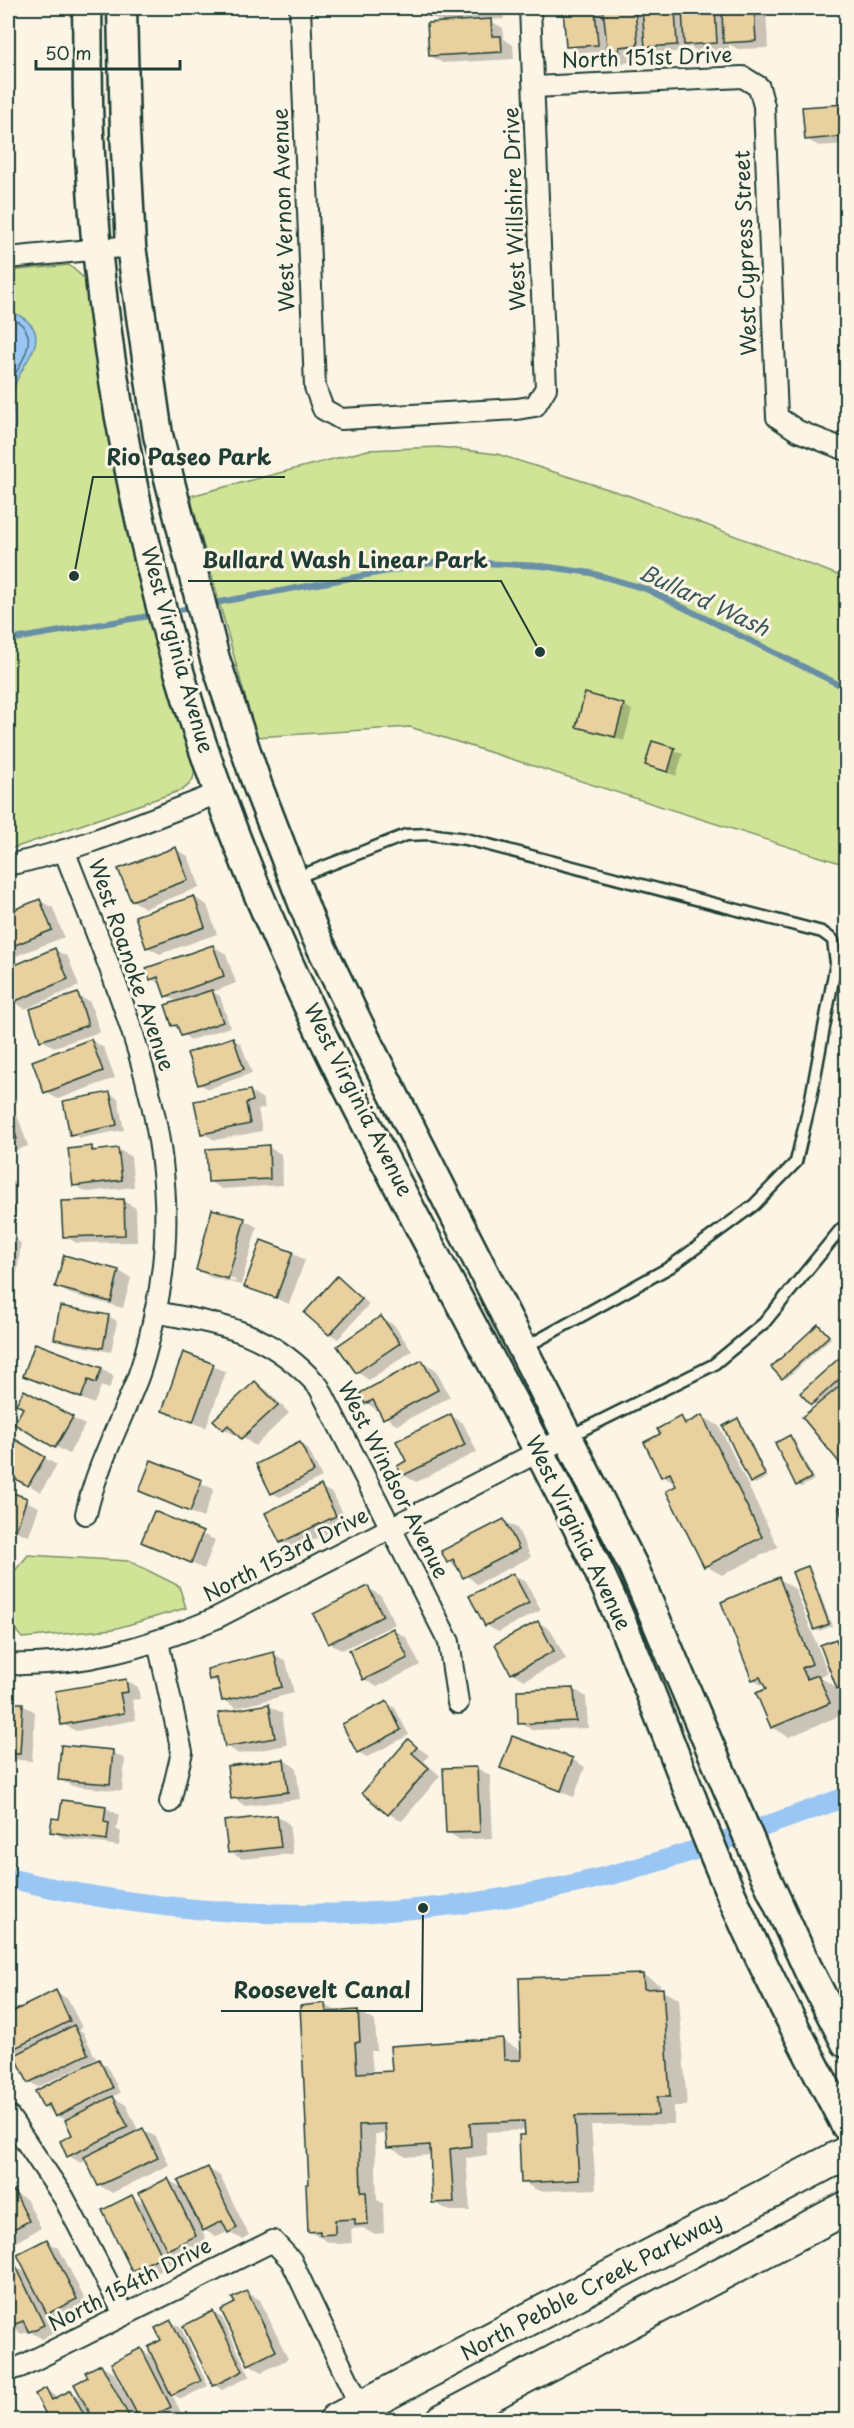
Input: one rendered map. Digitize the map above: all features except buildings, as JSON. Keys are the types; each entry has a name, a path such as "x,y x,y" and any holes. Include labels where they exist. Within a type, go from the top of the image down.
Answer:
{"main road":[{"name":"West Virginia Avenue","path":"87,8 89,135 98,250 114,380 150,564 178,665 219,793 272,923 336,1061 539,1451 615,1606 723,1876 775,1988 846,2126"},
{"name":"West Virginia Avenue","path":"122,8 124,131 131,246 158,435 215,659 292,879 370,1048 569,1436 650,1602 759,1862 808,1969 846,2043"},
{"name":"North Pebble Creek Parkway","path":"355,2416 846,2153"},
{"path":"443,2421 846,2208"}],"street":[{"name":"West Vernon Avenue","path":"300,8 315,387 323,409 341,419 535,406"},
{"name":"West Willshire Drive","path":"530,8 546,388 535,406"},
{"name":"North 151st Drive","path":"534,87 743,77 759,87"},
{"name":"West Cypress Street","path":"759,87 765,106 777,417 798,432 846,450"},
{"path":"8,258 131,246"},
{"path":"8,865 64,850 219,793"},
{"name":"West Roanoke Avenue","path":"64,850 140,1050 159,1131 165,1211 163,1264 155,1312 135,1384 93,1483 86,1514"},
{"name":"West Windsor Avenue","path":"155,1312 229,1326 278,1349 299,1364 319,1387 448,1642 458,1703"},
{"name":"North 153rd Drive","path":"8,1665 85,1660 158,1642 214,1619 569,1436"},
{"path":"158,1642 182,1752 170,1802"},
{"path":"8,2115 64,2198 124,2314"},
{"name":"North 154th Drive","path":"8,2370 20,2367 273,2241 291,2260 355,2416"}],"lane":[{"path":"292,879 406,835 429,834 466,839 822,932 833,940 836,963 811,1098 796,1162 754,1205 670,1267 524,1348"},
{"path":"569,1436 713,1365 764,1323 841,1229 846,1231"}],"green space":[{"path":"69,265 85,279 89,294 195,762 195,771 191,782 182,790 8,850 8,271"},
{"path":"439,447 497,454 630,496 846,578 846,865 410,727 256,737 190,496 368,450"},
{"path":"28,1555 129,1561 179,1586 186,1608 114,1629 22,1638 11,1619 8,1594 11,1576"}],"water":[{"path":"8,310 25,319 34,329 36,339 16,382 13,394 15,422 8,459"}],"waterway":[{"name":"Bullard Wash","path":"209,604 443,561 542,566 591,573 646,589 846,688"},
{"name":"Bullard Wash","path":"171,612 193,607"},
{"name":"Bullard Wash","path":"8,640 155,615"},
{"path":"8,1878 78,1893 150,1904 222,1911 295,1914 368,1912 440,1906 512,1896 617,1874 716,1843 846,1797"}],"place":[{"name":"Rio Paseo Park","path":"74,576"},
{"name":"Bullard Wash Linear Park","path":"540,652"},
{"name":"Roosevelt Canal","path":"423,1908"}]}
